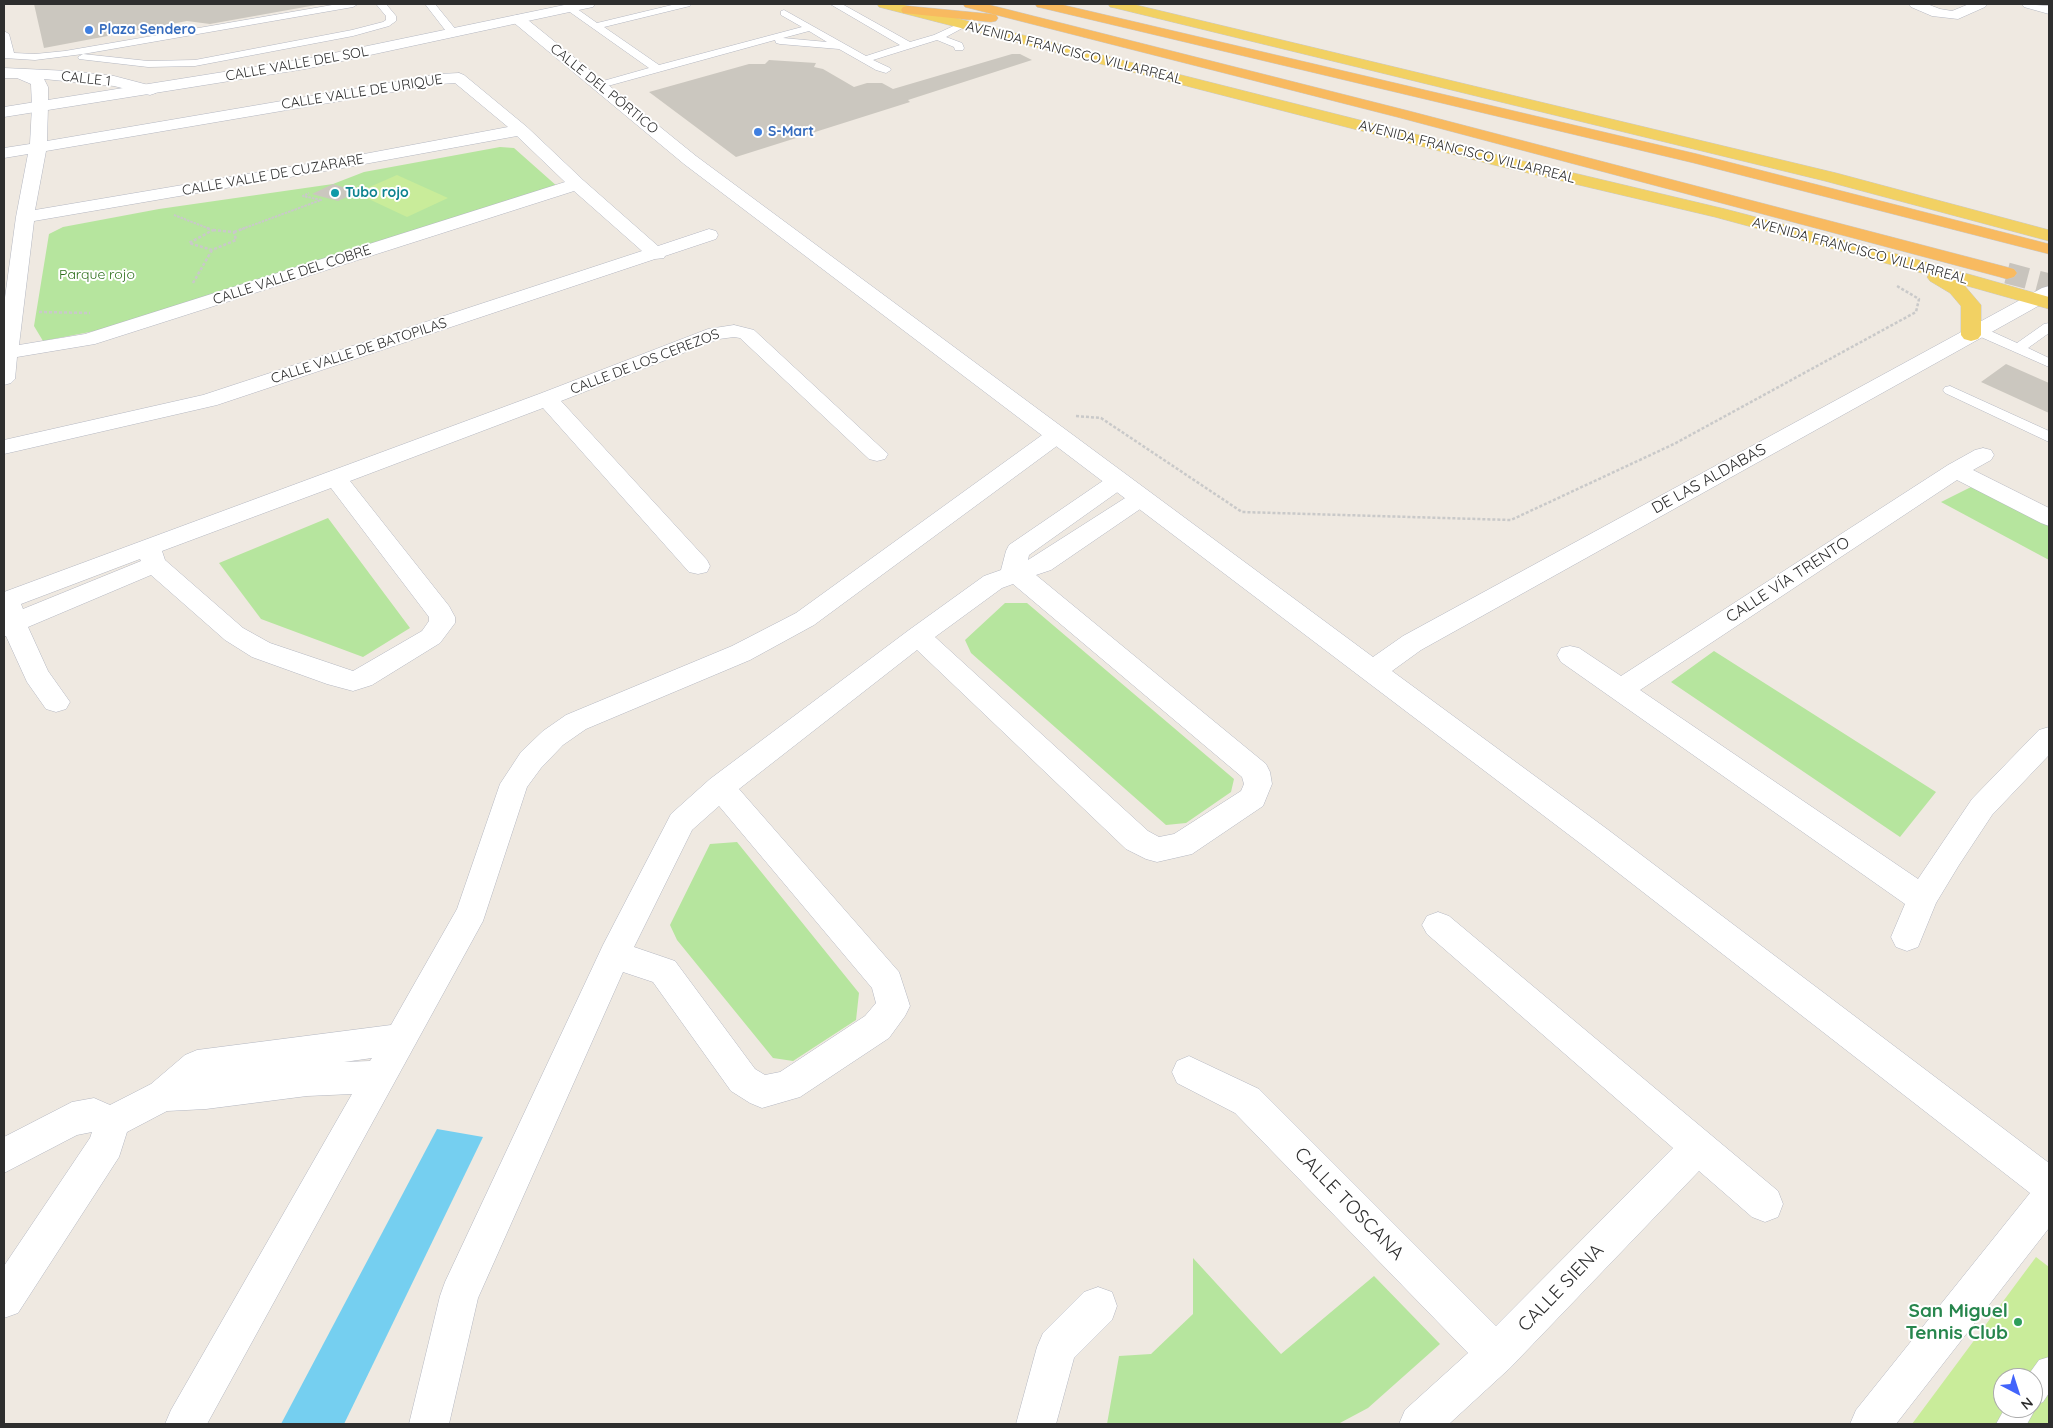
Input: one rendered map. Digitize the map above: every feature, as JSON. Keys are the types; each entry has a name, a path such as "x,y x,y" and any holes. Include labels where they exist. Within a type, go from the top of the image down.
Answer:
{"highway":[{"name":"AVENIDA FRANCISCO VILLARREAL","path":"970,4 1404,114 2007,273"},
{"path":"1042,4 2048,242"},
{"path":"908,10 1043,23"},
{"path":"1426,96 1750,157"},
{"path":"1404,114 1719,213"}],"main road":[{"name":"AVENIDA FRANCISCO VILLARREAL","path":"884,4 1500,161 1719,213 2045,298"},
{"path":"1115,4 1750,157 2048,242"},
{"path":"1921,267 1957,289 1971,305 1975,333"}],"street":[{"name":"CALLE VALLE DEL SOL","path":"4,112 289,67 588,4"},
{"path":"1916,4 1936,13 1952,16 1980,4"},
{"path":"2029,4 2049,10"},
{"name":"CALLE DEL PÓRTICO","path":"518,20 690,160 1596,838 2049,1185"},
{"name":"CALLE 1","path":"4,73 114,81 150,90"},
{"name":"CALLE 1","path":"20,74 37,81 40,88 40,106"},
{"name":"CALLE VALLE DE URIQUE","path":"4,153 448,78 463,80 657,254"},
{"path":"4,379 5,353 25,217 38,147 40,106"},
{"name":"CALLE VALLE DE CUZARARE","path":"25,217 520,130"},
{"name":"CALLE VALLE DEL COBRE","path":"5,353 88,340 577,184"},
{"name":"CALLE VALLE DE BATOPILAS","path":"4,448 209,400 657,254 709,235"},
{"name":"DE LAS ALDABAS","path":"1372,671 1412,643 1975,333 2045,298"},
{"name":"CALLE DE LOS CEREZOS","path":"6,609 151,555 186,534 547,399 715,333 739,332 747,334 877,454"},
{"name":"CALLE DE LOS CEREZOS","path":"547,399 698,566"},
{"path":"185,1424 402,1040 472,912 514,784 531,760 553,738 576,722 741,653 805,620 1057,435"},
{"name":"CALLE VÍA TRENTO","path":"1620,690 1956,470 1983,455"},
{"path":"1956,470 2049,518"},
{"path":"151,555 234,634 261,650 347,680 353,681 370,675 431,637 442,623 442,617 335,477"},
{"path":"1013,573 1018,551 1118,481"},
{"path":"429,1424 459,1296 614,955 681,822 720,787 918,636 993,582 1013,573 1042,564 1141,498"},
{"path":"918,636 1137,840 1157,850 1181,845 1253,798 1258,784 1256,772 1026,580 1013,573"},
{"path":"6,609 36,675 56,702"},
{"path":"1570,656 1922,899"},
{"path":"1907,937 1922,899 1948,856 1982,807 2049,737"},
{"path":"614,955 664,971 743,1080 762,1092 788,1086 877,1027 892,1006 888,982 720,787"},
{"path":"1438,925 1766,1204"},
{"path":"4,1300 106,1145 112,1122 163,1095 197,1066 402,1040"},
{"name":"CALLE TOSCANA","path":"1188,1072 1247,1101 1496,1354"},
{"path":"163,1095 206,1093 307,1080 381,1076"},
{"path":"4,1156 72,1120 94,1115 112,1122"},
{"name":"CALLE SIENA","path":"1419,1424 1496,1354 1698,1147"},
{"path":"1870,1424 2049,1199"},
{"path":"1036,1424 1057,1347 1098,1306"}],"lane":[{"path":"4,34 7,55 35,57 179,42 283,21 330,8 353,4"},
{"path":"64,54 148,64 194,63 296,40 347,26 386,24 390,21 391,16 381,4"},
{"path":"430,4 454,33"},
{"path":"596,26 687,4"},
{"path":"835,4 909,46"},
{"path":"330,8 347,26"},
{"path":"570,8 657,69"},
{"path":"784,13 886,70"},
{"path":"865,59 938,37 963,25"},
{"path":"600,85 810,28"},
{"path":"938,37 958,45 959,48"},
{"path":"768,40 844,46"},
{"path":"179,42 194,63"},
{"path":"2018,349 2049,327"},
{"path":"1975,333 2049,363"},
{"path":"1950,390 2049,437"}],"path":[{"path":"172,215 213,230 234,232 321,200 303,196 310,192"},
{"path":"212,250 189,243 213,230"},
{"path":"190,287 212,250 236,240 234,232"},
{"path":"1057,435 1077,415 1101,418 1242,512 1511,520 1674,444 1916,312 1919,298 1895,285"},
{"path":"36,312 99,313"}],"green space":[{"name":"Parque rojo","path":"500,147 514,148 558,187 100,330 43,341 34,326 49,234 63,227 159,209 333,184 364,172"},
{"path":"397,175 448,198 407,217 356,193"},
{"path":"1977,484 2049,520 2049,560 1941,502"},
{"path":"328,518 410,628 363,657 261,619 219,563"},
{"path":"1005,603 1027,603 1234,779 1231,792 1186,823 1166,825 971,653 965,640"},
{"path":"1714,651 1936,792 1900,837 1671,682"},
{"path":"737,842 859,993 856,1020 793,1061 773,1058 677,940 670,925 710,844"},
{"name":"San Miguel Tennis Club","path":"2036,1257 2049,1267 2049,1424 1912,1424"},
{"path":"1193,1258 1281,1354 1374,1276 1440,1344 1368,1408 1338,1424 1107,1424 1119,1356 1151,1354 1193,1314"}],"water":[{"path":"437,1129 483,1137 344,1424 281,1424"}],"building":[{"name":"Plaza Sendero","path":"34,4 316,5 210,24 187,21 44,48"},
{"name":"S-Mart","path":"1012,54 1020,54 1032,60 908,100 910,102 736,157 649,92 749,64 765,64 769,60 816,63 814,67 823,69 854,87 867,83 882,83 893,89"},
{"name":"Tubo rojo","path":"333,184 358,192 338,201 312,194"},
{"path":"2006,364 2049,383 2049,413 1981,382"}],"tunnel":[{"path":"2007,273 2049,284"}],"place":[{"name":"Plaza Sendero","path":"89,30"},
{"name":"S-Mart","path":"758,132"},
{"name":"Tubo rojo","path":"335,193"},
{"name":"San Miguel Tennis Club","path":"2018,1322"}]}
